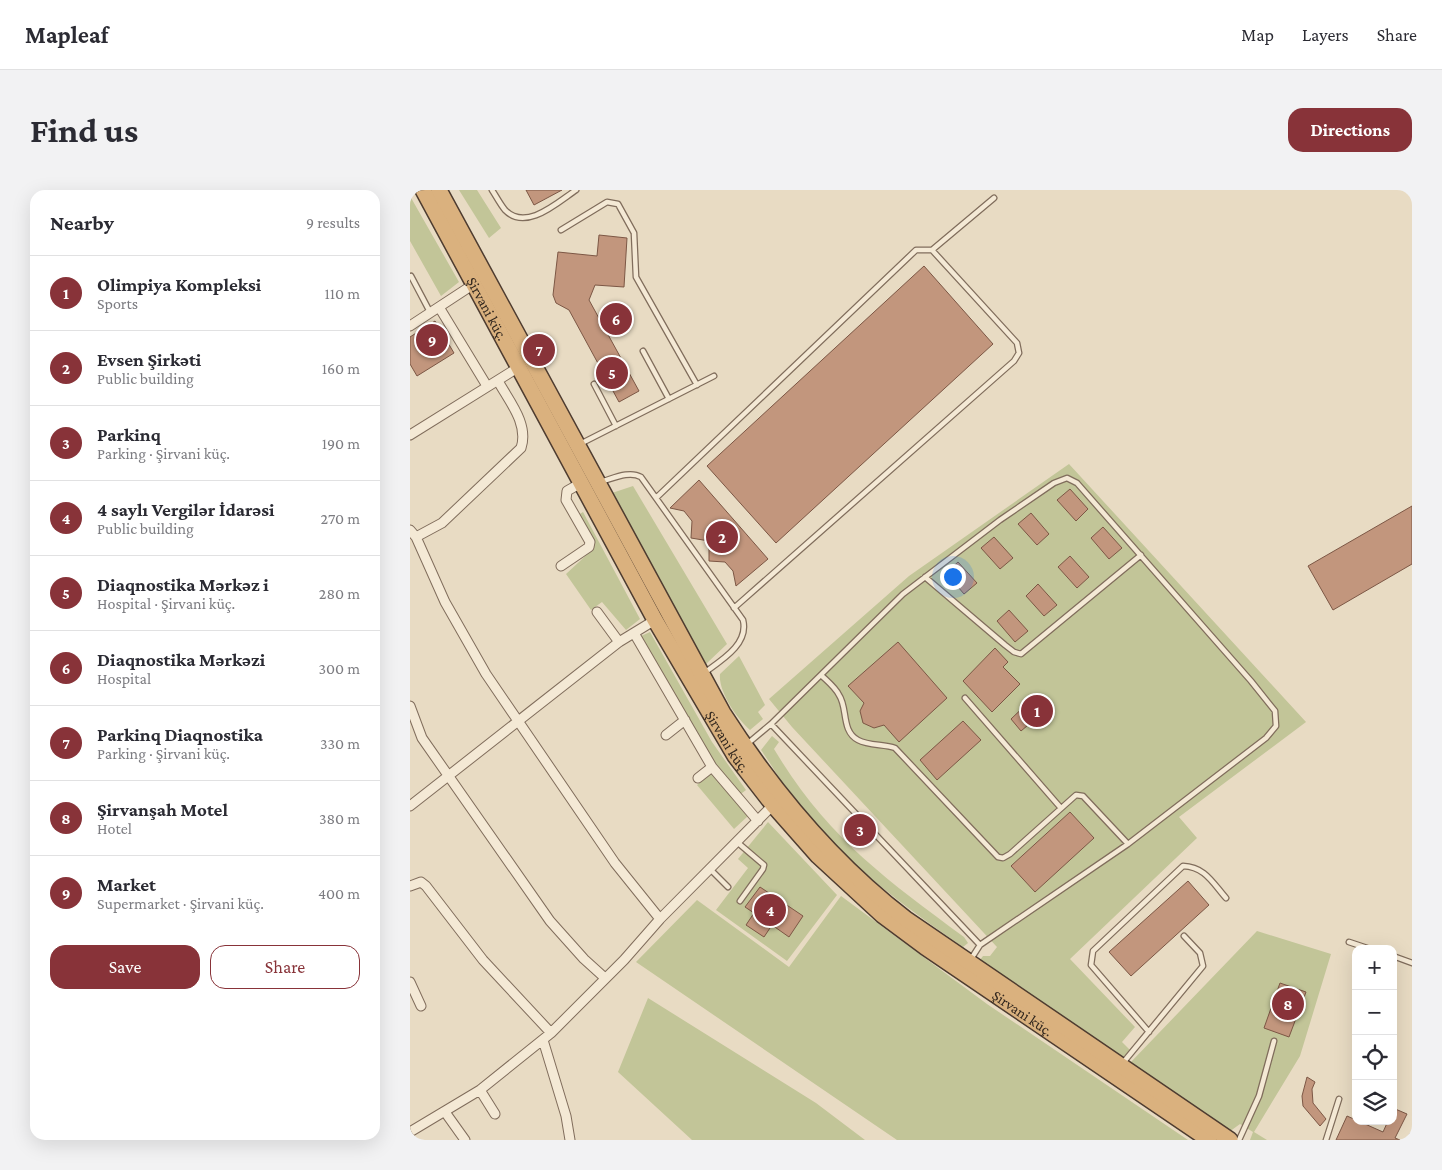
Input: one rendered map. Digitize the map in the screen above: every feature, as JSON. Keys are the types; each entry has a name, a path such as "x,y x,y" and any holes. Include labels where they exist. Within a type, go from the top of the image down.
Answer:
{"highway":[{"name":"Şirvani küç.","path":"423,190 655,620 730,748 772,805 818,856 882,915 925,947 1209,1140"},
{"path":"440,190 701,675 745,747 805,825 837,859 890,907 1230,1140"}],"street":[{"path":"410,326 474,284"},
{"path":"439,308 487,386"},
{"path":"410,436 519,367"},
{"path":"498,380 522,424 524,433 522,448 442,523 413,533 445,602 486,674 621,870 660,919"},
{"path":"561,566 589,547 590,542 566,500 567,491 581,483"},
{"path":"597,612 619,642"},
{"path":"410,806 619,642 655,620"},
{"path":"634,633 712,767 758,820"},
{"path":"410,706 412,719 422,738 550,921 605,978"},
{"path":"666,735 685,720"},
{"path":"698,778 712,767"},
{"path":"410,1132 480,1090 551,1033 624,960 660,919 772,805"},
{"path":"410,886 420,882 426,886 477,953 551,1033"},
{"path":"410,982 421,1006"},
{"path":"543,1040 566,1116 570,1140"},
{"path":"480,1090 495,1114"},
{"path":"445,1112 465,1140"}],"lane":[{"path":"492,190 506,211 516,217 537,215 576,190"},
{"path":"656,498 916,250 932,250 994,198"},
{"path":"561,230 608,202 618,204 634,233 636,277 697,385"},
{"path":"734,608 1014,361 1020,353 1017,343 932,250"},
{"path":"411,276 431,313"},
{"path":"643,351 669,399"},
{"path":"577,446 714,376"},
{"path":"594,384 616,426"},
{"path":"597,483 636,474 641,477 742,620 745,630 742,640 701,675"},
{"path":"745,747 771,724 903,594 1000,520 1054,483 1067,478 1077,483 1252,681 1275,711 1277,720 1273,731 1266,738 1128,844 980,945 969,962"},
{"path":"925,577 1005,645 1014,652 1021,654 1141,555"},
{"path":"821,674 839,694 844,705 847,727 852,735 858,740 869,744 884,744 896,748 998,857 1004,858 1010,854 1076,794 1083,796 1128,844"},
{"path":"965,698 1060,807"},
{"path":"771,724 980,945"},
{"path":"737,842 764,865 740,901"},
{"path":"1149,1032 1091,965 1093,951 1183,866 1195,867 1204,872 1226,898"},
{"path":"710,870 728,887"},
{"path":"1121,1066 1203,966 1200,953 1184,936"},
{"path":"1349,942 1358,945"},
{"path":"1397,957 1412,963"},
{"path":"1239,1140 1259,1096 1274,1041"},
{"path":"1326,1140 1339,1100"},
{"path":"1410,1140 1412,1136"}],"green space":[{"path":"459,190 477,190 501,228 489,238"},
{"path":"410,196 459,282 441,296 410,241"},
{"path":"1069,464 1306,722 1179,817 1197,838 1070,959 1135,1027 1122,1042 1130,1050 1123,1057 980,960 983,956 990,956 997,947 792,727 769,699 909,576"},
{"path":"633,486 727,644 706,664 609,494"},
{"path":"583,512 640,619 626,630 602,602 591,610 566,574 593,549 578,515"},
{"path":"650,632 712,742 746,790 738,796 717,769 641,636"},
{"path":"739,656 765,705 758,712 763,719 750,730 729,704 720,681 720,674"},
{"path":"772,736 779,742 774,749 794,780 814,807 836,831 882,875 964,937 968,943 963,947 876,883 817,827 799,807 761,750"},
{"path":"712,772 748,816 734,829 697,785"},
{"path":"768,822 837,895 787,961 716,910 748,868 738,859"},
{"path":"841,896 987,1004 1188,1140 897,1140 636,962 697,900 789,967"},
{"path":"1257,931 1331,954 1300,1056 1254,1132 1267,1140 1250,1140 1253,1132 1240,1124 1229,1132 1130,1063"},
{"path":"648,998 816,1103 865,1140 692,1140 618,1072"}],"building":[{"path":"526,190 562,190 534,205"},
{"path":"599,235 627,238 624,287 595,285 589,300 639,391 619,402 569,310 556,303 553,295 558,252 597,256"},
{"path":"924,266 993,344 776,543 707,466"},
{"path":"435,321 454,353 417,376 410,364 410,337"},
{"path":"699,480 768,559 736,586 733,571 725,562 709,561 709,541 691,538 692,521 684,511 670,508"},
{"path":"1070,489 1088,509 1076,521 1057,500"},
{"path":"1412,506 1412,564 1333,610 1308,566"},
{"path":"1031,513 1049,534 1037,545 1018,524"},
{"path":"1103,527 1122,548 1109,559 1091,538"},
{"path":"994,537 1013,558 1000,569 981,548"},
{"path":"1070,556 1089,577 1077,588 1058,567"},
{"path":"958,562 977,583 964,594 946,573"},
{"path":"1038,584 1057,605 1044,616 1026,596"},
{"path":"1009,610 1028,631 1015,642 997,621"},
{"path":"898,642 947,698 899,742 884,725 874,728 863,723 860,711 864,703 848,686"},
{"path":"995,648 1008,662 1003,667 1020,684 992,712 963,681"},
{"path":"1030,701 1041,714 1021,731 1011,719"},
{"path":"963,721 981,740 937,780 920,760"},
{"path":"1070,812 1094,838 1035,892 1011,866"},
{"path":"1188,881 1209,905 1131,976 1109,952"},
{"path":"760,887 803,916 789,937 772,925 764,937 746,925 754,913 745,907"},
{"path":"1280,983 1306,992 1289,1037 1264,1028"},
{"path":"1307,1077 1315,1082 1312,1089 1313,1103 1326,1119 1320,1126 1303,1106 1302,1096"},
{"path":"1397,1110 1407,1114 1395,1138 1400,1140 1336,1140 1347,1116 1352,1118 1352,1125 1367,1125 1383,1132 1386,1125 1397,1125"}],"place":[{"name":"Diaqnostika Mərkəzi","path":"616,319"},
{"name":"Market","path":"432,340"},
{"name":"Parkinq Diaqnostika","path":"539,350"},
{"name":"Diaqnostika Mərkəz i","path":"612,373"},
{"name":"Evsen Şirkəti","path":"722,537"},
{"name":"Olimpiya Kompleksi","path":"1037,711"},
{"name":"Parkinq","path":"860,830"},
{"name":"4 saylı Vergilər İdarəsi","path":"770,910"},
{"name":"Şirvanşah Motel","path":"1288,1004"}]}
